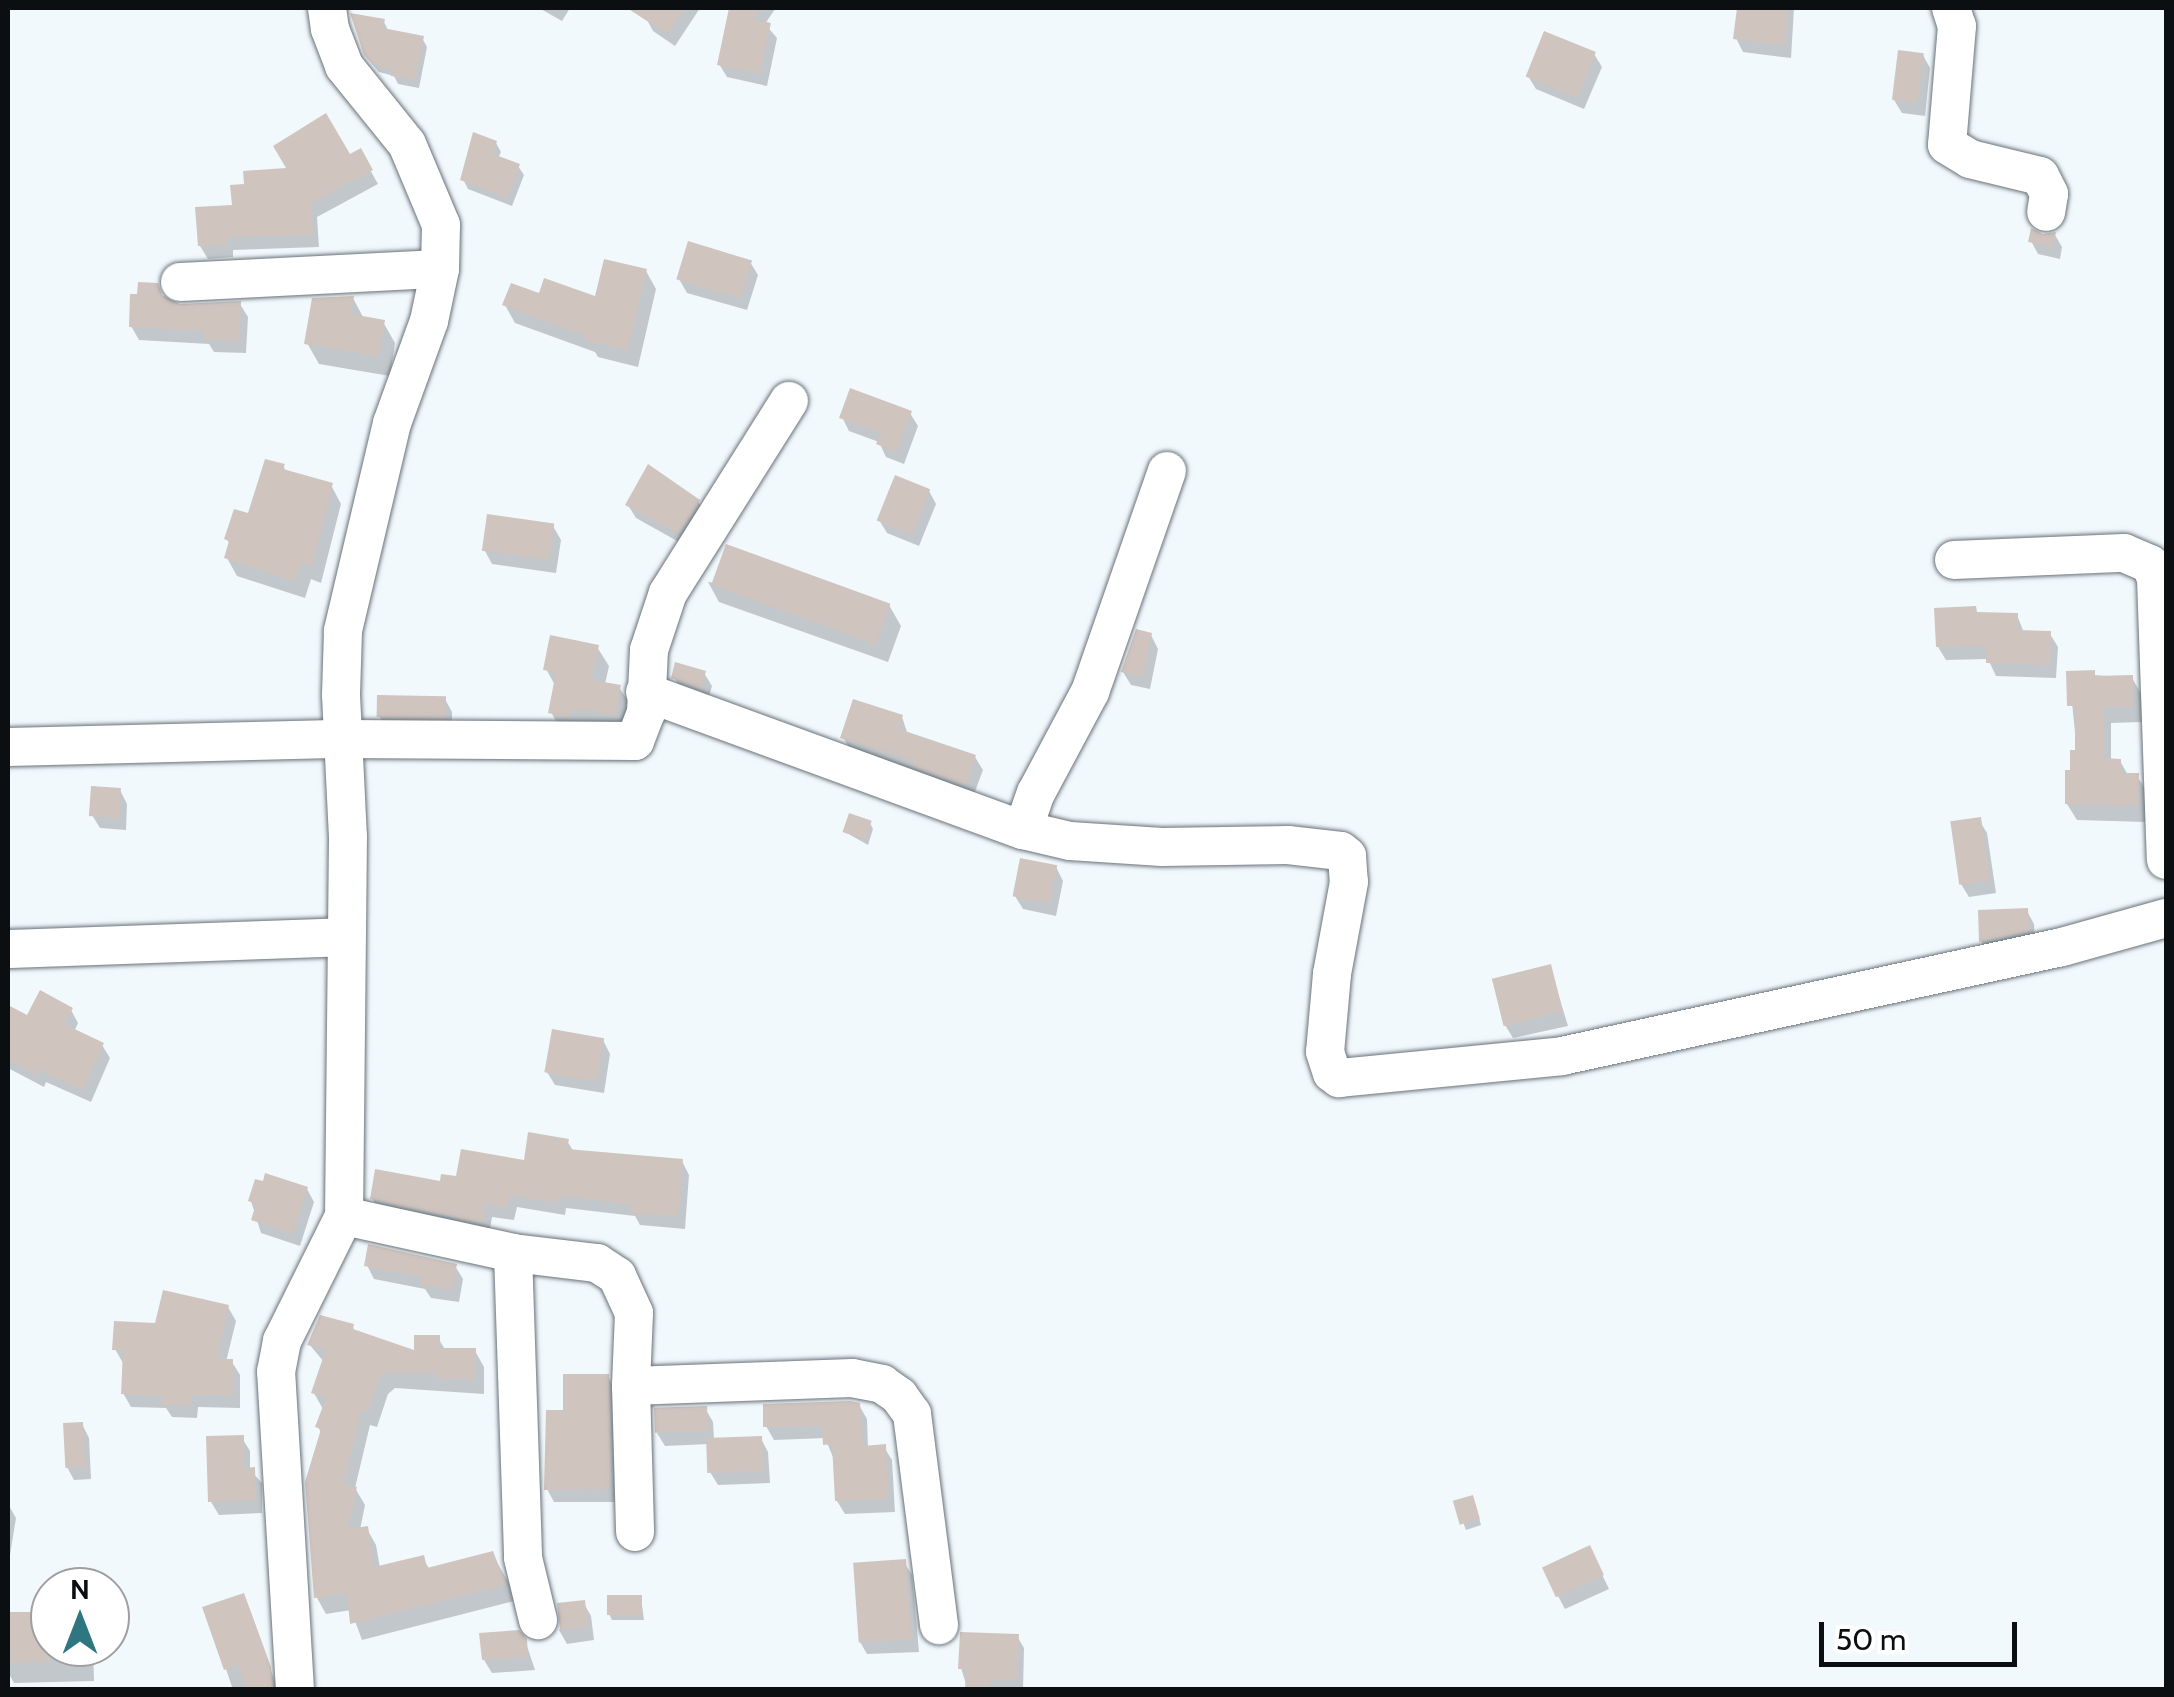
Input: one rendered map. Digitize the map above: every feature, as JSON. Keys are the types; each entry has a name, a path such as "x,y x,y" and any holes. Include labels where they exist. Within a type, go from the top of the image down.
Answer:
{"street":[{"path":"295,1690 276,1372 282,1341 344,1216 343,631 353,574 388,439 428,321 440,268 441,225 407,144 344,66 327,8"},
{"path":"1951,8 1957,26 1948,145 1970,159 2040,176 2049,194 2046,212"},
{"path":"180,282 440,268"},
{"path":"8,746 344,738 634,741 642,730 650,650 668,593 789,402"},
{"path":"1024,830 1036,793 1090,692 1167,471"},
{"path":"1954,560 2124,554 2150,564 2156,578 2166,860"},
{"path":"645,692 1024,830 1070,840 1162,847 1288,845 1341,850 1347,856 1349,882 1332,974 1325,1052 1332,1073 1339,1078 1562,1056 2062,947 2166,918"},
{"path":"8,949 345,937"},
{"path":"344,1216 513,1253 597,1263 618,1276 634,1313 631,1386 636,1532"},
{"path":"513,1253 523,1558 538,1620"},
{"path":"631,1386 852,1378 882,1384 899,1396 912,1414 939,1625"}],"building":[{"path":"627,8 685,8 667,34"},
{"path":"729,8 761,8 753,19 771,23 760,74 717,65"},
{"path":"1737,8 1789,8 1785,45 1733,39"},
{"path":"350,13 385,19 383,28 424,36 415,80 391,76 392,69 372,64 364,55"},
{"path":"1544,31 1596,52 1578,97 1526,76"},
{"path":"1898,50 1924,53 1918,103 1892,100"},
{"path":"326,113 350,154 361,148 373,170 311,203 313,235 227,237 227,245 198,246 195,207 232,205 230,185 244,184 243,171 286,168 273,146"},
{"path":"473,132 497,141 493,154 520,164 507,198 460,180"},
{"path":"2031,228 2043,234 2056,232 2053,246 2028,242"},
{"path":"688,241 752,261 740,299 676,279"},
{"path":"604,259 647,269 628,350 585,340 586,336 502,305 511,283 539,293 544,278 595,296"},
{"path":"138,282 158,283 162,295 180,304 241,301 239,341 204,339 204,331 129,327 130,294 137,294"},
{"path":"354,296 351,314 385,320 379,356 304,344 312,298"},
{"path":"850,388 912,411 896,452 876,444 880,433 839,418"},
{"path":"265,459 285,464 283,469 333,483 312,566 301,563 295,581 224,558 229,541 224,539 234,509 248,513"},
{"path":"648,464 700,500 679,534 625,505"},
{"path":"895,475 930,489 912,535 877,520"},
{"path":"487,514 554,523 549,560 482,551"},
{"path":"726,544 890,604 876,644 711,584"},
{"path":"1976,606 1977,612 2018,613 2018,630 2051,631 2050,665 1986,663 1986,646 1936,647 1934,608"},
{"path":"1136,629 1152,633 1143,677 1121,672"},
{"path":"550,635 599,645 592,680 621,685 615,716 586,710 571,711 569,717 548,713 556,672 543,670"},
{"path":"675,662 706,671 701,689 671,678"},
{"path":"2095,670 2095,676 2133,675 2134,706 2103,707 2103,758 2121,759 2121,773 2139,773 2138,806 2065,804 2065,770 2070,770 2070,750 2075,750 2075,706 2067,706 2066,671"},
{"path":"377,695 446,696 446,718 377,717"},
{"path":"853,699 903,715 899,729 976,755 966,785 913,766 914,761 840,738"},
{"path":"91,786 121,788 119,818 89,816"},
{"path":"849,813 872,821 865,840 842,832"},
{"path":"1981,817 1990,880 1959,885 1950,821"},
{"path":"1020,858 1057,865 1050,904 1013,896"},
{"path":"2028,908 2029,931 1979,942 1978,910"},
{"path":"1551,964 1563,1012 1504,1026 1492,979"},
{"path":"40,990 73,1008 64,1024 104,1043 83,1090 39,1070 36,1075 8,1060 8,1005 27,1015"},
{"path":"552,1029 604,1038 597,1082 544,1072"},
{"path":"528,1132 569,1139 567,1149 683,1159 678,1216 630,1213 631,1204 559,1196 558,1203 510,1195 507,1208 486,1204 482,1223 370,1199 375,1169 440,1181 441,1174 456,1176 461,1149 524,1160"},
{"path":"265,1173 308,1187 293,1234 251,1220 256,1204 248,1201 255,1179 263,1181"},
{"path":"368,1244 457,1264 452,1290 420,1285 422,1277 364,1266"},
{"path":"163,1290 229,1305 217,1359 233,1359 233,1395 191,1395 191,1405 162,1405 162,1396 121,1394 123,1350 112,1350 114,1321 155,1323"},
{"path":"320,1315 354,1324 353,1329 414,1350 414,1335 440,1335 440,1348 476,1348 476,1379 436,1378 436,1373 386,1373 380,1377 368,1412 361,1410 344,1484 357,1487 348,1529 368,1526 374,1567 424,1555 427,1568 493,1551 506,1585 350,1624 347,1594 314,1598 305,1482 321,1429 315,1427 326,1398 311,1393 326,1349 307,1345"},
{"path":"563,1374 609,1374 609,1489 544,1490 546,1410 563,1410"},
{"path":"860,1403 863,1446 886,1444 888,1499 835,1501 832,1444 823,1445 822,1426 763,1427 763,1404"},
{"path":"707,1406 708,1431 655,1433 654,1408"},
{"path":"83,1422 85,1467 65,1468 63,1423"},
{"path":"244,1435 244,1468 255,1467 256,1500 208,1502 206,1436"},
{"path":"762,1436 763,1471 707,1473 706,1438"},
{"path":"1473,1495 1480,1519 1460,1525 1453,1501"},
{"path":"1590,1545 1604,1575 1556,1597 1542,1567"},
{"path":"906,1559 912,1639 859,1643 853,1563"},
{"path":"244,1593 271,1667 272,1690 246,1690 239,1665 224,1670 202,1607"},
{"path":"607,1595 642,1595 642,1615 607,1615"},
{"path":"585,1600 588,1627 560,1630 557,1603"},
{"path":"8,1612 30,1612 30,1662 8,1662"},
{"path":"519,1630 527,1639 528,1657 482,1660 479,1633"},
{"path":"960,1632 1019,1634 1017,1680 991,1679 990,1690 965,1690 966,1669 958,1669"}]}
